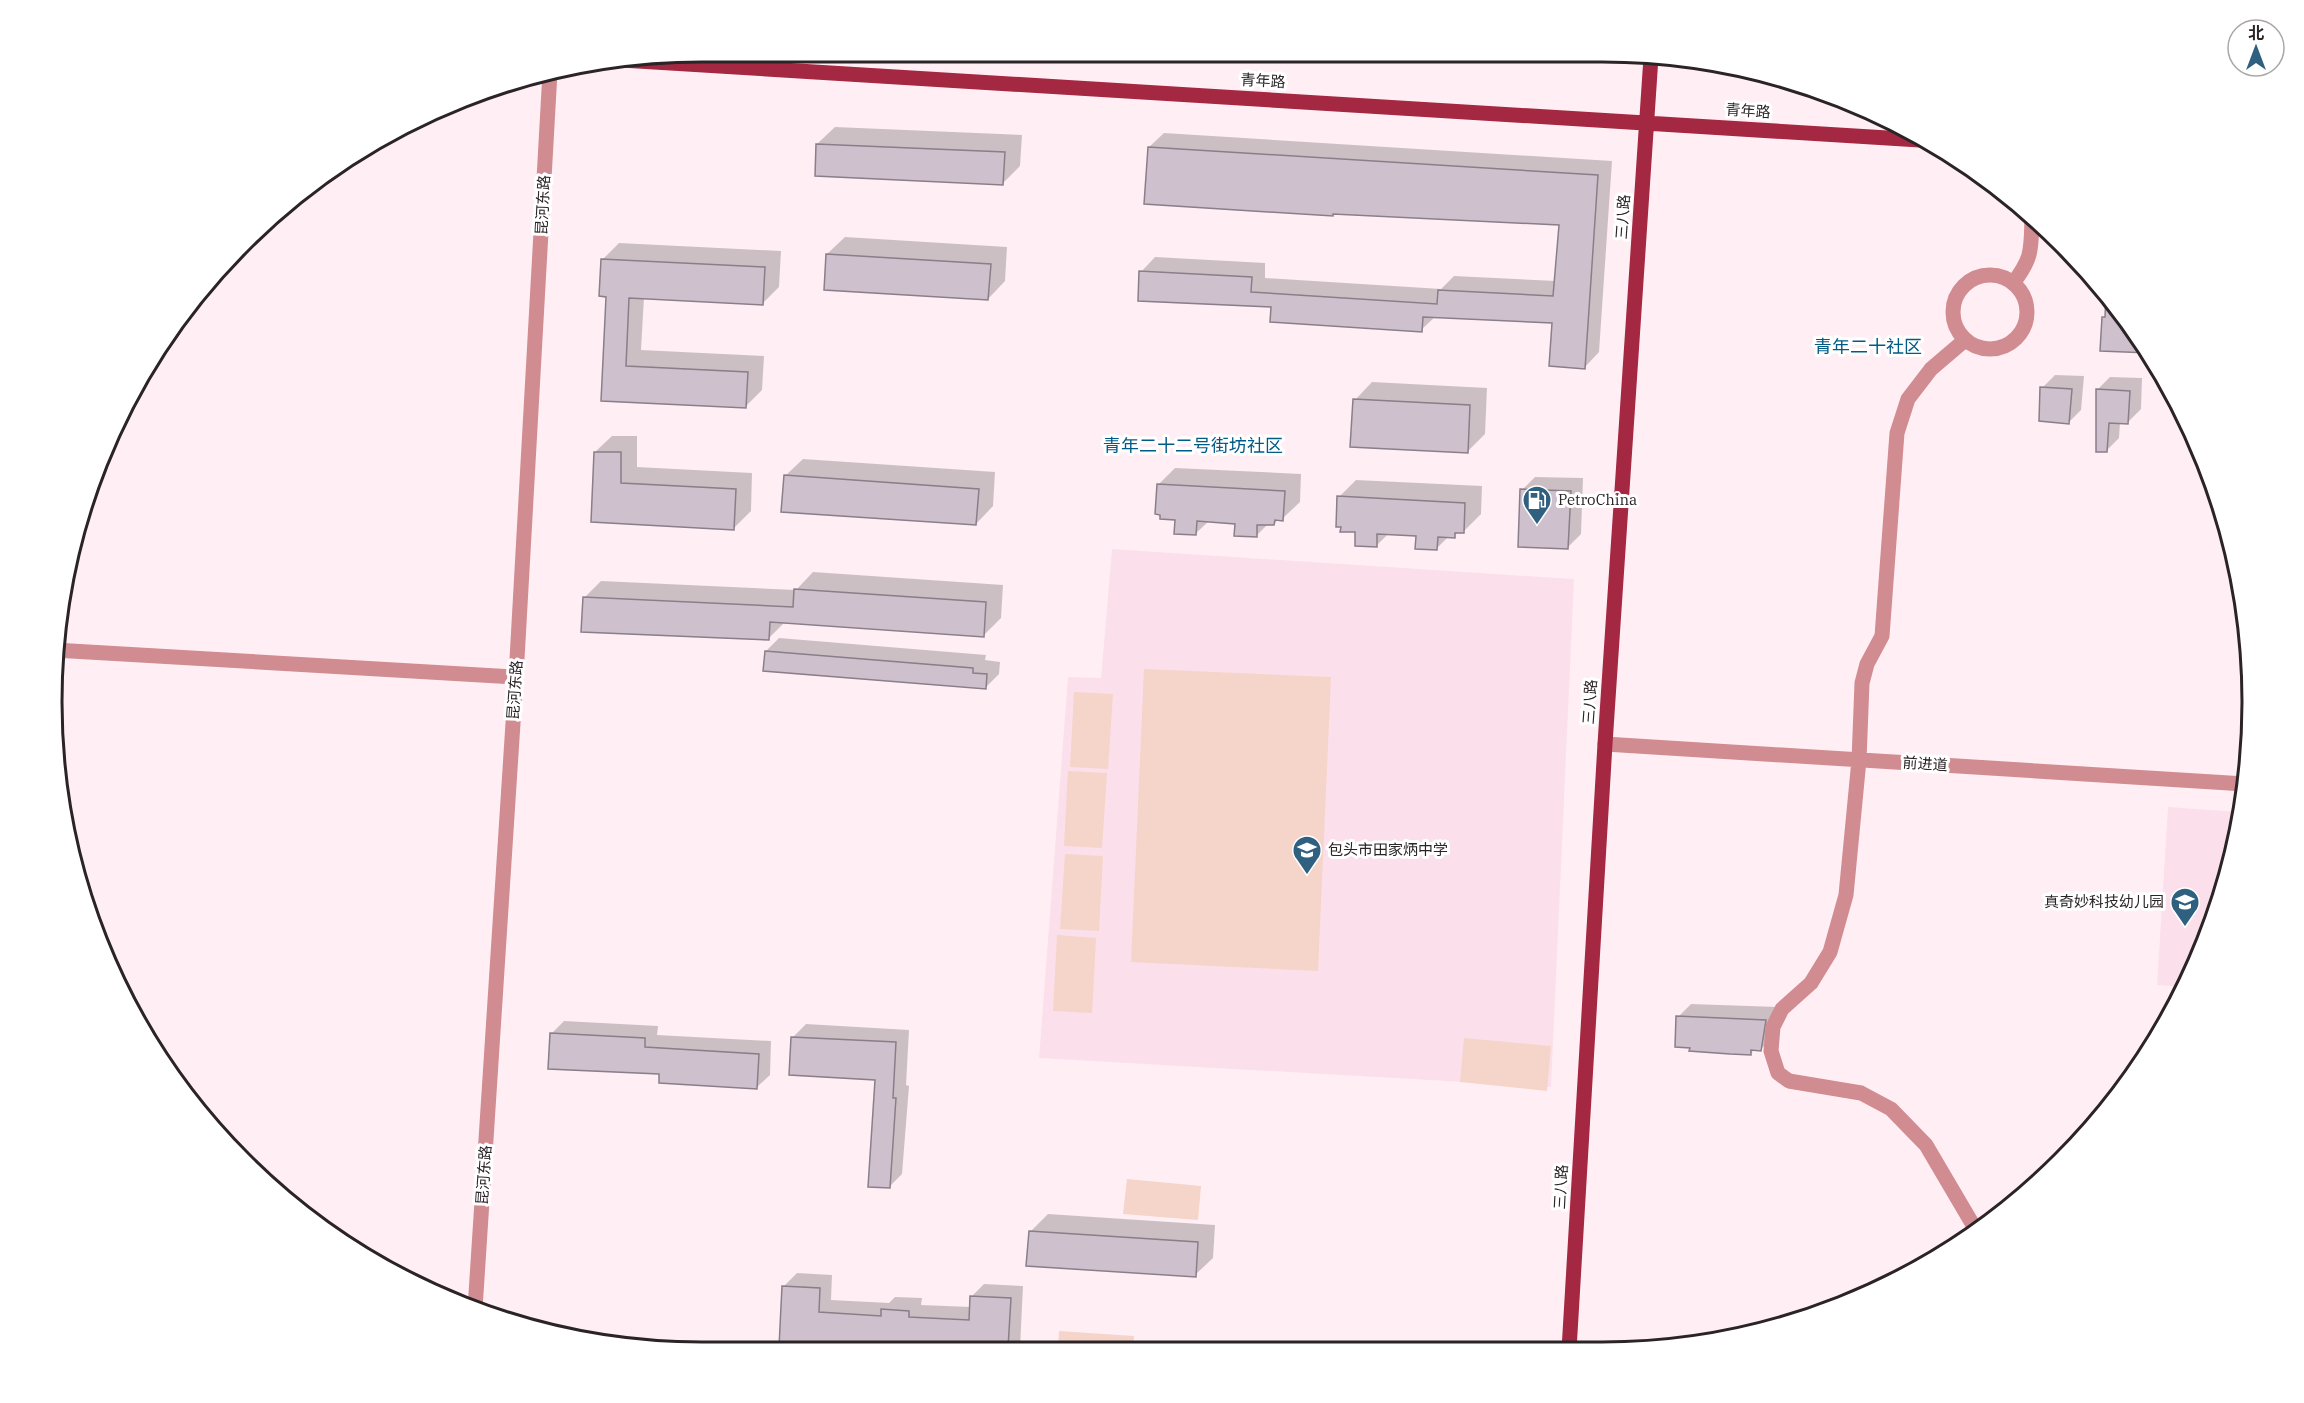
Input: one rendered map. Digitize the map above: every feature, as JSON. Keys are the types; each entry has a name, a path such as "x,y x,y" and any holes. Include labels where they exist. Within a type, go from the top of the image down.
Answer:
{"main road":[{"name":"青年路","path":"668,63 1907,139"},
{"name":"三八路","path":"1569,1342 1605,744 1651,64"}],"street":[{"name":"昆河东路","path":"477,1301 516,677 550,80"},
{"path":"2013,283 2027,266 2032,227"},
{"path":"1995,275 2013,283 2026,302 2028,315 2024,330 2014,341 2001,348 1986,350 1965,340 1954,322 1953,308 1958,294 1968,283 1980,276 1995,275"},
{"path":"1965,340 1931,369 1908,399 1897,433 1882,636 1867,664 1862,683 1860,760 1846,895 1830,952 1811,983 1782,1009 1773,1027 1772,1051 1778,1073 1789,1081 1861,1093 1891,1109 1926,1145 1972,1224"},
{"path":"64,651 516,677"},
{"name":"前进道","path":"1605,744 2237,784"}],"shaded area":[{"name":"包头市田家炳中学","path":"1112,549 1574,579 1551,1087 1039,1058 1068,677 1101,678"},
{"path":"1144,669 1331,677 1318,971 1131,962"},
{"path":"1074,692 1113,694 1108,769 1070,767"},
{"path":"1068,771 1107,773 1102,848 1064,846"},
{"name":"真奇妙科技幼儿园","path":"2168,807 2232,811 2221,867 2194,946 2175,986 2157,985"},
{"path":"1065,854 1103,856 1099,931 1060,929"},
{"path":"1057,935 1096,938 1092,1013 1053,1011"},
{"path":"1464,1038 1551,1046 1547,1091 1460,1082"},
{"path":"1127,1179 1201,1186 1198,1220 1123,1214"},
{"path":"1059,1331 1134,1336 1134,1342 1058,1342"}],"building":[{"path":"816,144 1005,152 1003,185 815,176"},
{"path":"1148,147 1598,175 1585,369 1549,366 1552,323 1423,317 1422,332 1270,322 1271,307 1138,301 1139,271 1252,277 1251,292 1437,304 1438,290 1553,296 1559,225 1333,214 1333,216 1144,204"},
{"path":"826,254 991,264 988,300 824,290"},
{"path":"601,259 765,267 763,305 629,298 626,366 748,372 746,408 601,401 606,297 599,296"},
{"path":"2105,306 2139,353 2100,351 2102,317 2105,317"},
{"path":"2040,387 2072,389 2069,424 2039,421"},
{"path":"2096,389 2130,391 2128,424 2109,423 2107,452 2096,452"},
{"path":"1353,399 1470,405 1468,453 1350,447"},
{"path":"594,452 621,452 621,483 736,489 734,530 591,522"},
{"path":"784,475 979,489 976,525 781,512"},
{"path":"1157,484 1285,491 1283,521 1275,520 1274,525 1257,525 1257,537 1234,536 1235,524 1197,521 1196,535 1174,534 1175,520 1160,519 1160,515 1155,514"},
{"path":"1520,489 1571,491 1568,549 1518,547"},
{"path":"1337,496 1465,503 1464,533 1455,533 1455,538 1438,537 1437,550 1415,549 1416,536 1377,534 1377,547 1355,546 1355,532 1340,532 1341,527 1336,527"},
{"path":"794,589 986,602 984,637 770,622 769,640 581,632 583,597 793,607"},
{"path":"765,651 973,668 973,673 987,674 986,689 763,671"},
{"path":"1676,1016 1766,1020 1761,1051 1751,1050 1751,1055 1689,1051 1690,1048 1675,1047"},
{"path":"550,1033 645,1038 645,1047 759,1054 757,1089 659,1083 659,1074 548,1069"},
{"path":"791,1037 896,1042 893,1098 896,1098 890,1188 868,1187 875,1080 789,1075"},
{"path":"1029,1231 1198,1242 1196,1277 1026,1266"},
{"path":"782,1286 820,1288 819,1312 881,1316 881,1309 909,1311 909,1317 969,1320 970,1296 1011,1298 1008,1342 779,1342"}],"place":[{"name":"PetroChina","path":"1537,526"},
{"name":"包头市田家炳中学","path":"1307,876"},
{"name":"真奇妙科技幼儿园","path":"2185,928"}],"district":[{"name":"青年二十社区","path":"1868,347"},
{"name":"青年二十二号街坊社区","path":"1193,446"}]}
